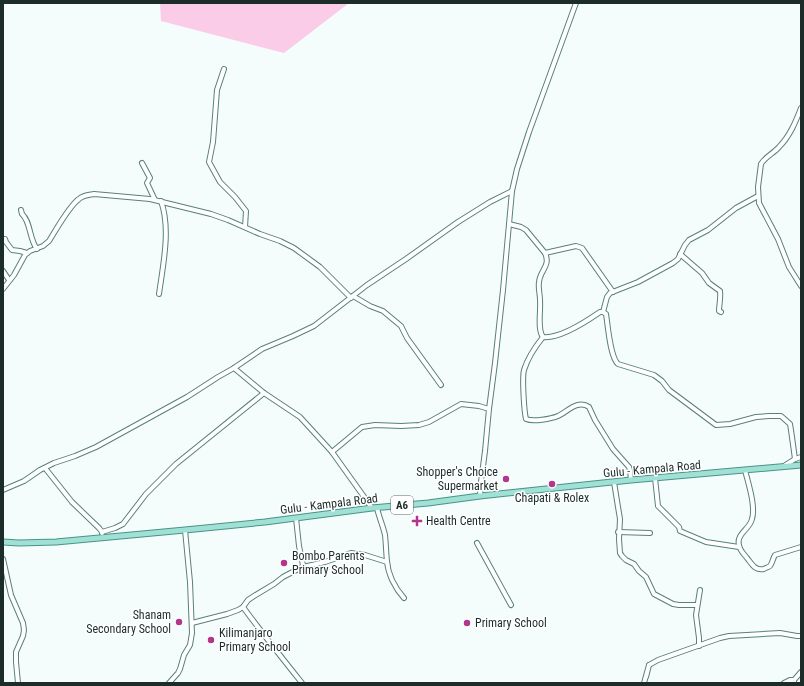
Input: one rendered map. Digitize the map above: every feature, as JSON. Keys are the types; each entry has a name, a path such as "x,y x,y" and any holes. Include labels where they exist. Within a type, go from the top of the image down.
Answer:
{"main road":[{"name":"Gulu - Kampala Road","path":"3,542 56,542 185,530 631,480 801,465"}],"street":[{"path":"480,496 503,290 512,191 517,169 529,132 576,3"},
{"path":"224,69 217,90 213,142 209,162 220,182 246,211 245,227"},
{"path":"801,108 793,126 779,148 762,161 758,196 761,208 778,239 789,267 801,286"},
{"path":"142,163 150,178 147,183 155,200"},
{"path":"3,490 24,481 54,463 96,447 187,397 262,349 309,328 367,285 458,222 490,202 512,191"},
{"path":"3,289 14,275 25,255 43,246 49,241 74,204 80,198 86,195 94,194 118,197 135,197 161,201 212,214 294,248 320,267 352,297 383,312 401,326 407,338 441,385"},
{"path":"603,312 608,294 638,282 673,263 678,259 685,244 689,240 708,230 736,208 758,196"},
{"path":"159,294 165,250 164,210 161,201"},
{"path":"22,210 22,214 29,227 34,245 37,249"},
{"path":"509,224 526,230 546,256 547,263 540,276 539,282 540,332 543,337"},
{"path":"3,239 5,239 12,250 27,253"},
{"path":"545,253 576,246 582,248 613,292"},
{"path":"680,254 702,273 709,283 720,291 719,311 721,312"},
{"path":"3,271 9,280"},
{"path":"543,337 550,337 574,328 600,312 603,312"},
{"path":"603,312 606,314 611,348 618,364 654,375 662,381 669,390 716,425 730,424 756,417 781,416 790,424 795,459"},
{"path":"543,337 531,353 524,371 524,400 526,419 553,418 575,406 589,406 601,430 614,449 627,463 630,470 631,480"},
{"path":"234,368 264,394 300,417 332,452 374,508 385,536 388,570 392,580 404,598"},
{"path":"102,532 123,524 146,494 171,469 264,394"},
{"path":"332,452 362,427 375,425 419,425 429,422 461,404 489,409"},
{"path":"783,466 801,457"},
{"path":"45,468 72,502 102,532 102,538"},
{"path":"744,470 751,498 753,514 750,524 740,536 738,541 741,551 756,568 760,569 771,565 775,555 801,547"},
{"path":"655,478 658,506 679,528 680,531 706,542 739,546"},
{"path":"614,482 620,519 618,532 619,547 622,556 634,564 646,577 654,594 673,604 697,605"},
{"path":"296,518 298,541 303,567"},
{"path":"169,683 180,669 184,655 190,645 192,633 190,582 185,530"},
{"path":"618,532 650,533"},
{"path":"477,543 511,605"},
{"path":"192,623 233,612 243,607 248,600 254,596 283,577 303,567 325,562 351,553 365,555 387,562"},
{"path":"3,559 10,590 23,623 24,630 16,652 18,683"},
{"path":"699,646 696,615 700,590"},
{"path":"243,607 295,676 302,683"},
{"path":"644,683 649,665 658,660 699,646 711,640 729,636 780,633 801,636"},
{"path":"646,677 649,665"},
{"path":"784,683 790,680 794,681 801,672"}],"shaded area":[{"path":"160,3 349,3 284,53 161,21"}],"place":[{"name":"Shopper's Choice Supermarket","path":"506,479"},
{"name":"Chapati & Rolex","path":"552,484"},
{"name":"Health Centre","path":"417,521"},
{"name":"Bombo Parents Primary School","path":"284,563"},
{"name":"Shanam Secondary School","path":"179,622"},
{"name":"Primary School","path":"467,623"},
{"name":"Kilimanjaro Primary School","path":"211,640"}]}
